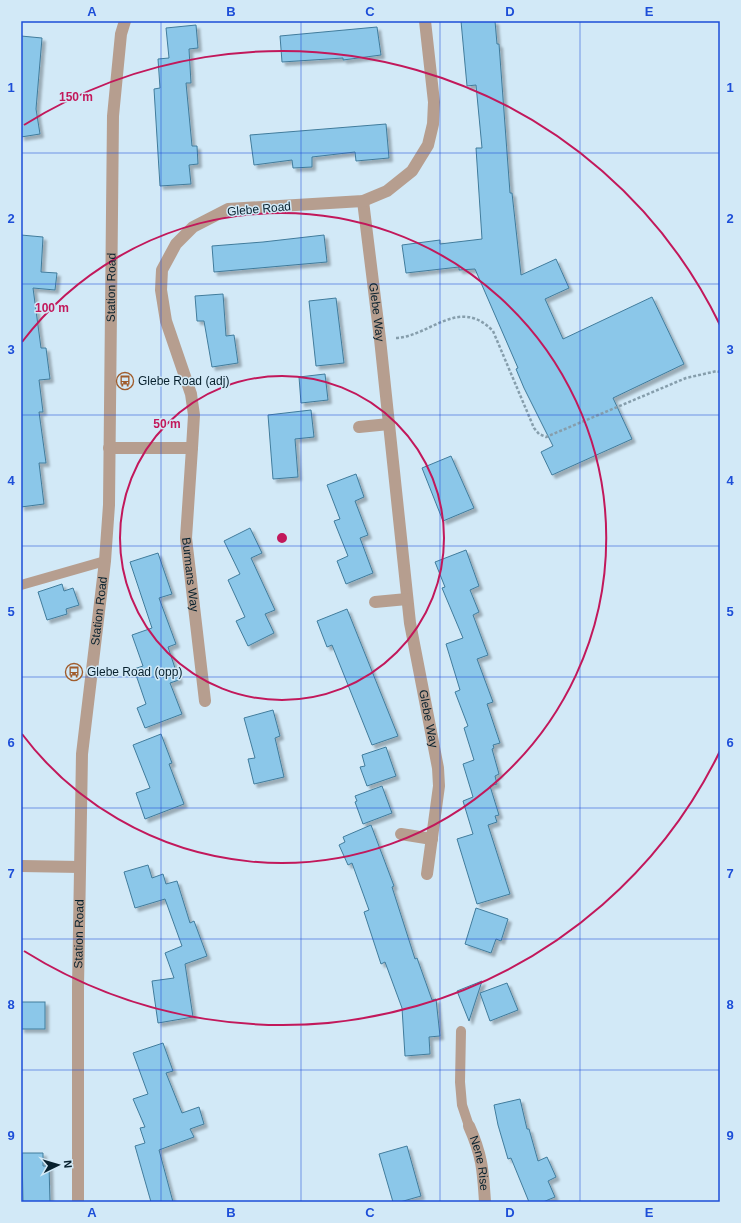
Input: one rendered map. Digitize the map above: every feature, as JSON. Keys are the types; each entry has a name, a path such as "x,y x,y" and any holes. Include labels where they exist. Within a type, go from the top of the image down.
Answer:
{"street":[{"name":"Station Road","path":"78,1202 82,754 105,561 108,505 113,116 122,34 125,21"},
{"name":"Glebe Road","path":"192,448 194,415 191,394 166,321 161,290 162,270 176,244 193,227 228,209 363,201 387,191 412,171 428,145 433,124 434,102 425,21"},
{"name":"Glebe Way","path":"363,201 380,339 410,623 438,768 440,786 427,874"},
{"path":"359,427 388,424"},
{"path":"109,448 192,448"},
{"name":"Burmans Way","path":"192,448 186,538 205,701"},
{"path":"375,602 407,599"},
{"path":"401,834 432,839"},
{"path":"21,866 80,867"},
{"name":"Nene Rise","path":"469,1126 478,1147 483,1165 485,1202"}],"lane":[{"path":"21,585 105,561"},
{"path":"461,1031 460,1082 462,1105 469,1126"}],"path":[{"path":"380,339 405,337 438,322 453,318 473,318 484,322 493,331 534,428 539,434 546,437 686,378 717,370 720,372"}],"building":[{"path":"461,21 495,21 497,44 499,44 510,193 512,193 521,275 556,259 569,288 545,299 563,339 652,297 684,364 613,398 632,439 552,475 541,452 553,446 524,388 516,369 518,368 475,269 459,270 459,267 406,273 402,245 440,240 440,244 482,239 476,148 482,148 476,85 467,86"},
{"path":"196,25 198,48 189,49 191,83 186,83 192,146 197,146 198,164 189,165 191,184 160,186 154,89 160,88 158,59 169,58 166,28"},
{"path":"377,27 381,55 343,60 343,58 282,62 280,36"},
{"path":"21,36 42,38 36,109 40,134 21,137"},
{"path":"386,124 389,158 356,161 355,152 312,157 312,167 293,168 292,160 254,165 250,135"},
{"path":"21,235 43,237 41,272 57,273 55,290 33,288 41,348 46,348 50,379 39,380 43,412 39,412 46,463 39,463 44,504 21,507"},
{"path":"324,235 327,262 214,272 212,246"},
{"path":"223,294 226,336 234,335 238,363 212,367 204,321 197,321 195,296"},
{"path":"336,298 344,363 316,366 309,301"},
{"path":"325,374 328,400 301,403 299,377"},
{"path":"311,410 314,437 295,439 298,477 273,479 268,415"},
{"path":"451,456 474,508 443,521 422,468"},
{"path":"356,474 364,497 355,501 368,535 360,538 373,573 346,584 337,561 348,556 334,521 340,519 327,485"},
{"path":"250,528 262,553 251,558 275,610 265,614 274,633 248,646 236,621 245,617 228,580 240,574 224,541"},
{"path":"466,550 479,586 470,590 479,612 473,615 488,655 477,659 493,702 487,704 500,743 493,745 494,748 492,749 499,774 495,776 497,784 490,786 499,815 495,816 497,822 488,825 510,894 477,904 457,839 473,834 463,801 473,797 463,764 474,760 464,728 468,726 455,692 460,690 446,644 463,638 442,588 445,587 435,562"},
{"path":"158,553 172,594 159,598 176,644 168,647 179,680 170,683 182,714 145,728 137,708 146,704 134,669 143,666 132,635 152,628 130,562"},
{"path":"62,584 64,591 73,588 79,605 66,609 67,614 47,620 38,592"},
{"path":"347,609 398,736 372,745 332,645 327,647 317,621"},
{"path":"273,710 280,736 275,738 284,777 254,784 248,759 255,758 244,718"},
{"path":"161,734 172,763 169,764 184,804 145,819 136,793 150,788 133,745"},
{"path":"386,747 396,776 367,786 360,767 365,766 362,755"},
{"path":"382,786 392,813 363,824 355,802 357,801 355,796"},
{"path":"371,825 394,886 392,887 415,959 417,958 432,1000 436,999 440,1036 429,1037 430,1054 405,1056 402,1008 385,962 381,964 364,912 369,910 352,863 348,865 339,845 345,842 343,837"},
{"path":"148,865 152,878 163,874 166,884 177,881 190,923 194,921 207,956 185,964 193,1017 158,1023 152,981 174,978 165,953 182,946 165,899 135,908 124,872"},
{"path":"476,908 508,919 501,941 496,939 491,953 465,944"},
{"path":"482,981 469,1021 457,991"},
{"path":"507,983 518,1010 490,1021 480,993"},
{"path":"21,1002 45,1002 45,1029 21,1029"},
{"path":"163,1043 173,1071 166,1073 182,1113 199,1107 204,1124 190,1129 194,1137 159,1150 173,1202 151,1202 135,1146 145,1143 140,1128 145,1127 133,1099 148,1094 133,1053"},
{"path":"520,1099 527,1129 529,1129 538,1161 547,1157 556,1177 548,1181 555,1197 543,1202 529,1202 511,1158 508,1159 498,1125 494,1105"},
{"path":"407,1146 421,1196 400,1202 393,1202 379,1154"},
{"path":"22,1153 43,1153 43,1166 49,1166 50,1202 23,1202"}],"place":[{"name":"Glebe Road (adj)","path":"125,381"},
{"name":"Glebe Road (opp)","path":"74,672"}]}
